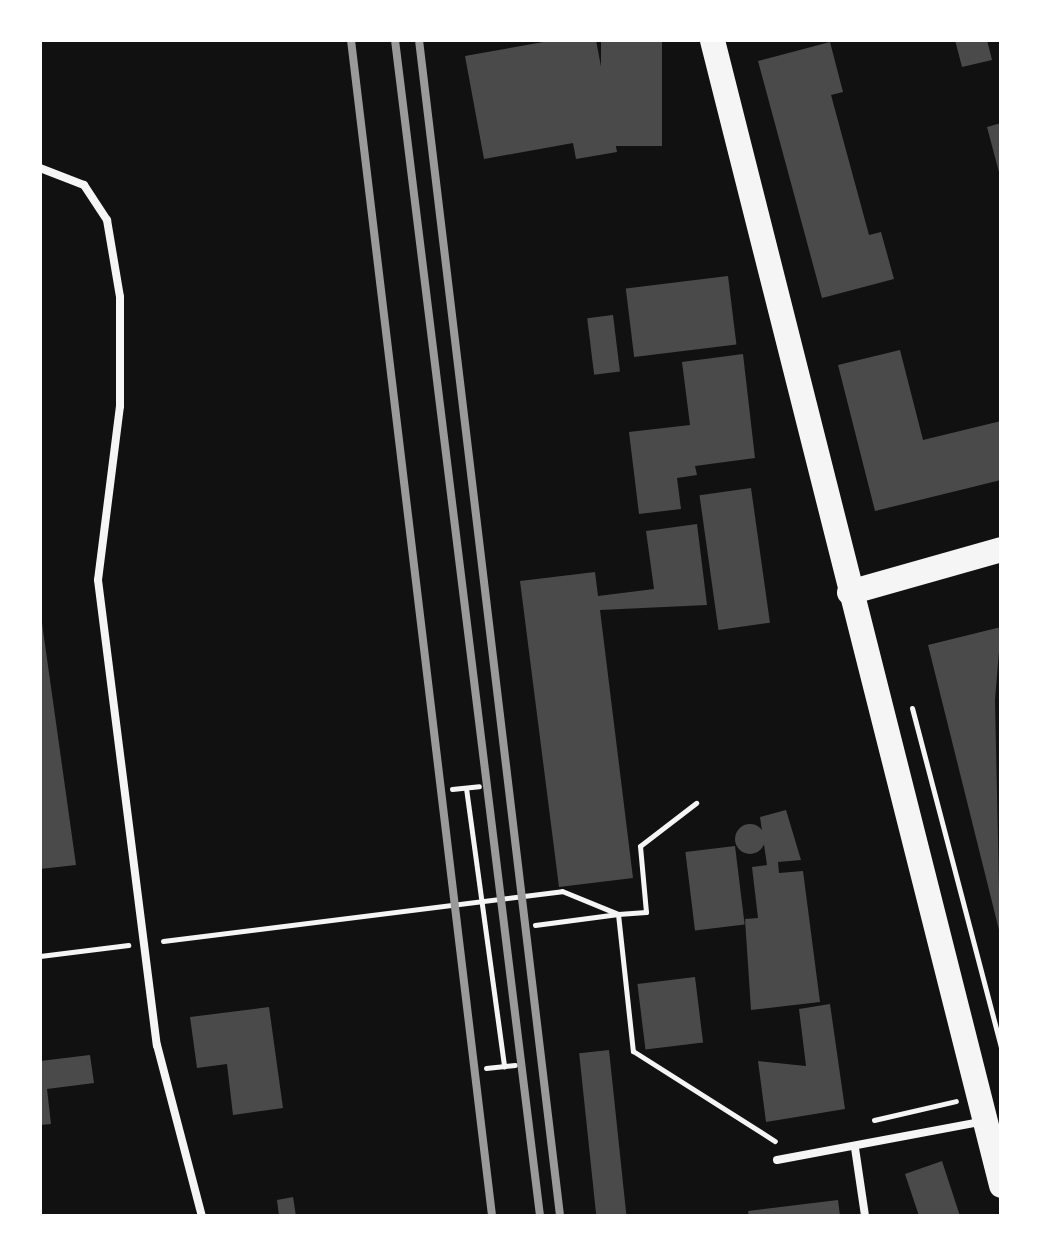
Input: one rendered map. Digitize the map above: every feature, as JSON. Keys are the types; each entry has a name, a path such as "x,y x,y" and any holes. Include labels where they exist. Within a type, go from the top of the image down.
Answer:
{"main road":[{"path":"712,40 1001,1185"},
{"path":"850,592 1001,549"}],"lane":[{"path":"40,168 84,184 107,220 116,278 120,406 98,580 157,1045 202,1216"},
{"path":"777,1160 854,1148 981,1109"},
{"path":"854,1148 865,1216"}],"path":[{"path":"452,790 478,786"},
{"path":"466,788 504,1066"},
{"path":"535,925 646,912 640,846 696,804"},
{"path":"155,942 562,891 618,914"},
{"path":"618,914 633,1051 777,1142 796,1138"},
{"path":"40,956 136,944"},
{"path":"486,1068 515,1065"},
{"path":"868,1121 981,1109"}],"building":[{"path":"555,40 596,40 617,152 576,159 573,143 484,159 465,56"},
{"path":"601,40 662,40 662,146 601,146"},
{"path":"955,40 987,40 992,60 962,67"},
{"path":"830,42 843,92 831,95 869,235 881,232 894,279 822,298 758,61"},
{"path":"1001,123 1001,176 1000,176 987,127"},
{"path":"728,276 736,344 634,357 626,289"},
{"path":"613,315 620,372 594,375 587,318"},
{"path":"900,350 923,440 1001,421 1001,480 875,511 838,365"},
{"path":"743,354 755,458 695,466 697,475 677,478 681,509 639,514 629,432 690,425 682,362"},
{"path":"751,488 770,623 718,630 700,495"},
{"path":"697,524 707,605 600,610 633,878 559,887 520,581 595,572 598,596 654,589 646,531"},
{"path":"40,609 76,865 40,869"},
{"path":"1001,627 995,700 1000,934 928,645"},
{"path":"786,810 801,860 778,862 779,873 803,871 820,1002 751,1010 745,919 758,918 752,867 767,865 760,817"},
{"path":"750,824 764,833 765,839 756,853 750,854 736,845 735,839 744,825"},
{"path":"735,846 745,924 695,931 685,852"},
{"path":"695,977 703,1043 645,1050 637,984"},
{"path":"830,1004 845,1109 766,1122 758,1061 806,1066 799,1009"},
{"path":"269,1007 283,1108 233,1115 227,1064 197,1068 190,1017"},
{"path":"609,1050 626,1216 596,1216 579,1053"},
{"path":"90,1055 94,1083 47,1089 51,1124 40,1125 40,1061"},
{"path":"942,1161 960,1216 919,1216 905,1174"},
{"path":"293,1197 296,1216 279,1216 277,1200"},
{"path":"838,1200 840,1216 749,1216 748,1211"}],"railway":[{"path":"351,40 492,1216"},
{"path":"395,40 540,1216"},
{"path":"419,40 560,1216"}]}
